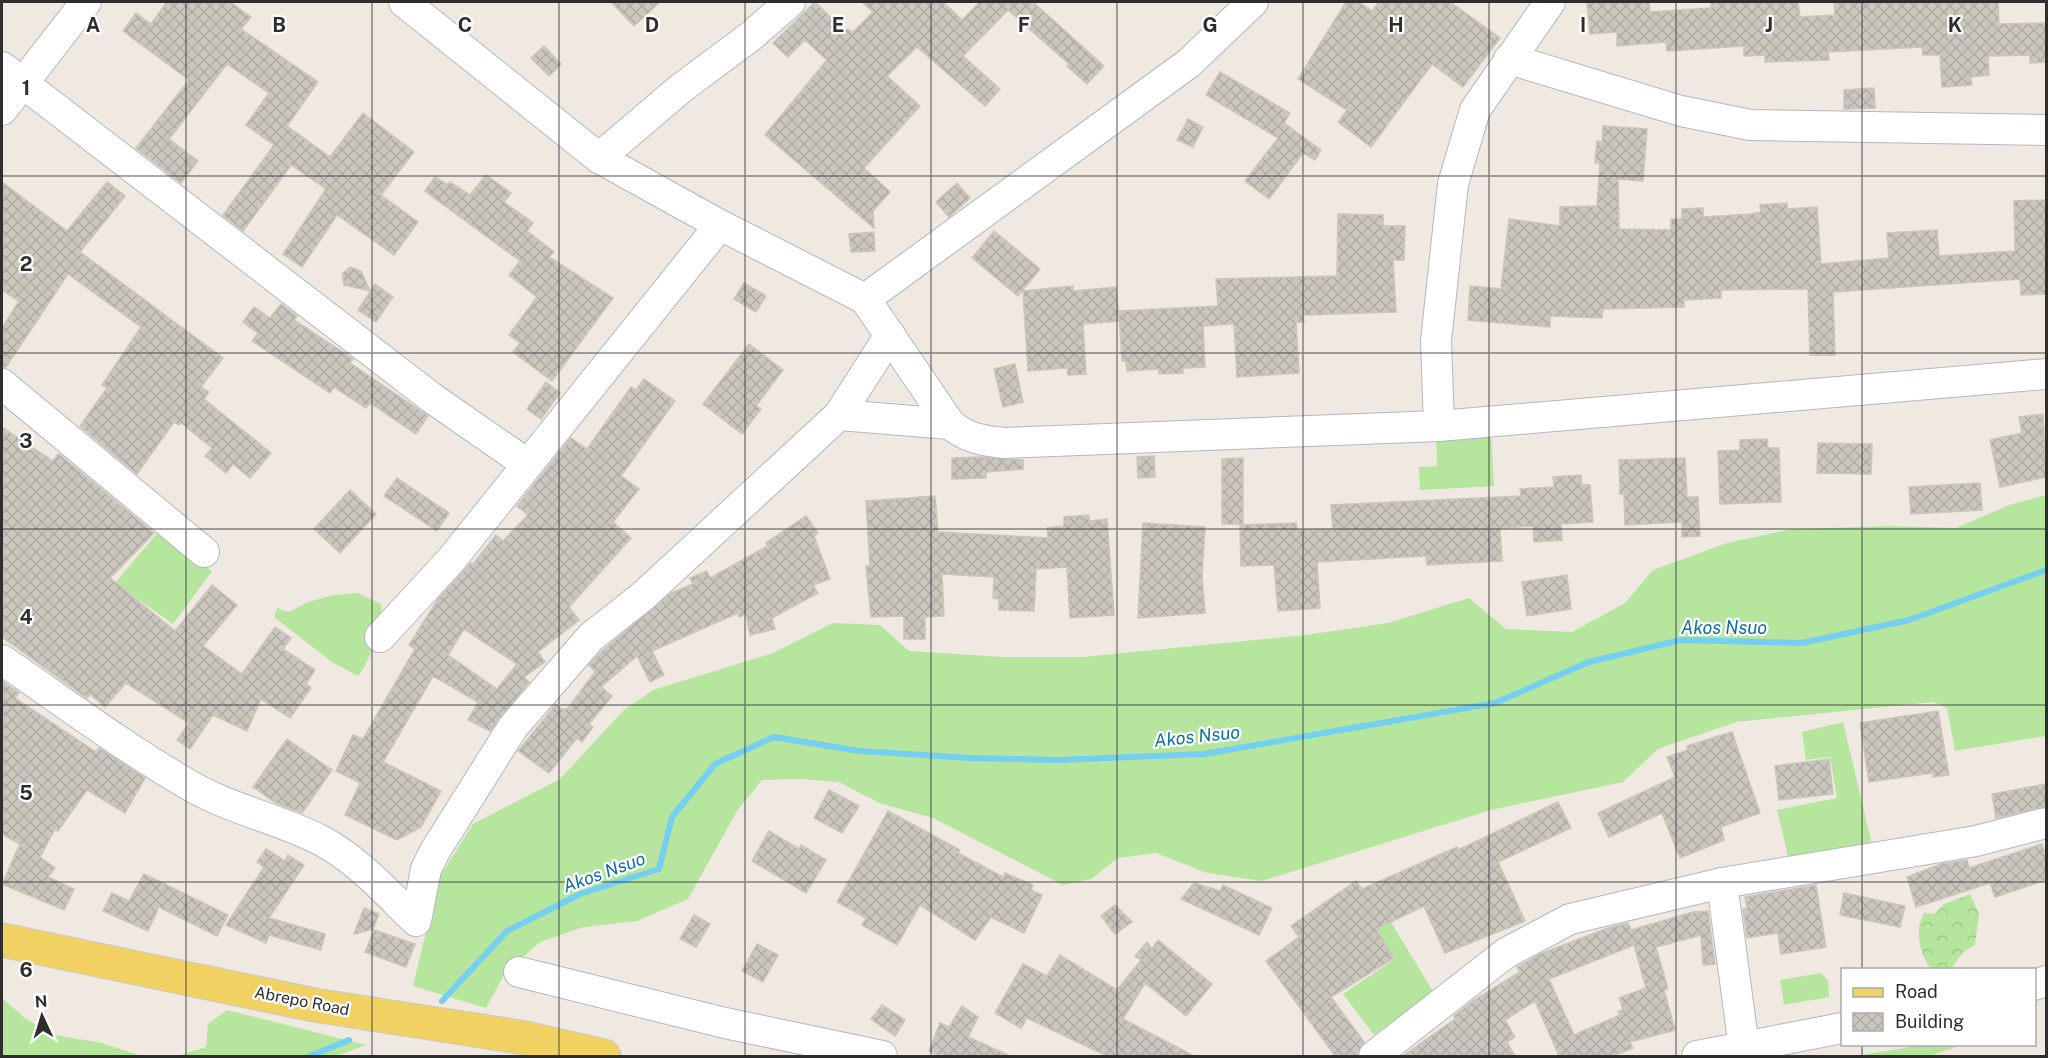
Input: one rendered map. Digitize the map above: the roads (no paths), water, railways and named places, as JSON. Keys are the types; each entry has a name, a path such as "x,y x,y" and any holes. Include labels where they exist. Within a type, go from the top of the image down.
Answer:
{"main road":[{"name":"Abrepo Road","path":"2,940 314,1005 526,1038 604,1056"}],"street":[{"path":"2,110 12,75 86,2"},
{"path":"404,2 599,158 720,225 865,299 950,424 960,433 981,441 1004,443 1439,426 2046,374"},
{"path":"599,158 680,88 750,36 790,2"},
{"path":"865,299 1189,63 1253,2"},
{"path":"1439,426 1436,341 1453,184 1475,110 1550,2"},
{"path":"1509,59 1681,111 1750,125 2046,130"},
{"path":"12,75 432,398 527,464"},
{"path":"380,637 451,560 720,225"},
{"path":"2,660 185,783 239,809 320,840 338,850 353,860 416,921 426,869 435,851 513,727 591,637 643,596 839,415 890,335"},
{"path":"2,384 204,552"},
{"path":"839,415 950,424"},
{"path":"1374,1056 1506,953 1570,919 1722,883 1976,841 2046,823"},
{"path":"1722,883 1744,1048"},
{"path":"519,972 725,1023 820,1050 882,1056"},
{"path":"1697,1056 1841,1028"}],"waterway":[{"name":"Akos Nsuo","path":"442,1001 507,931 580,894 659,869 672,817 715,764 774,737 860,751 970,758 1058,760 1204,754 1495,703 1589,662 1681,640 1802,643 1909,620 2046,570"},
{"name":"Akos Nsuo","path":"310,1056 349,1040"}]}
